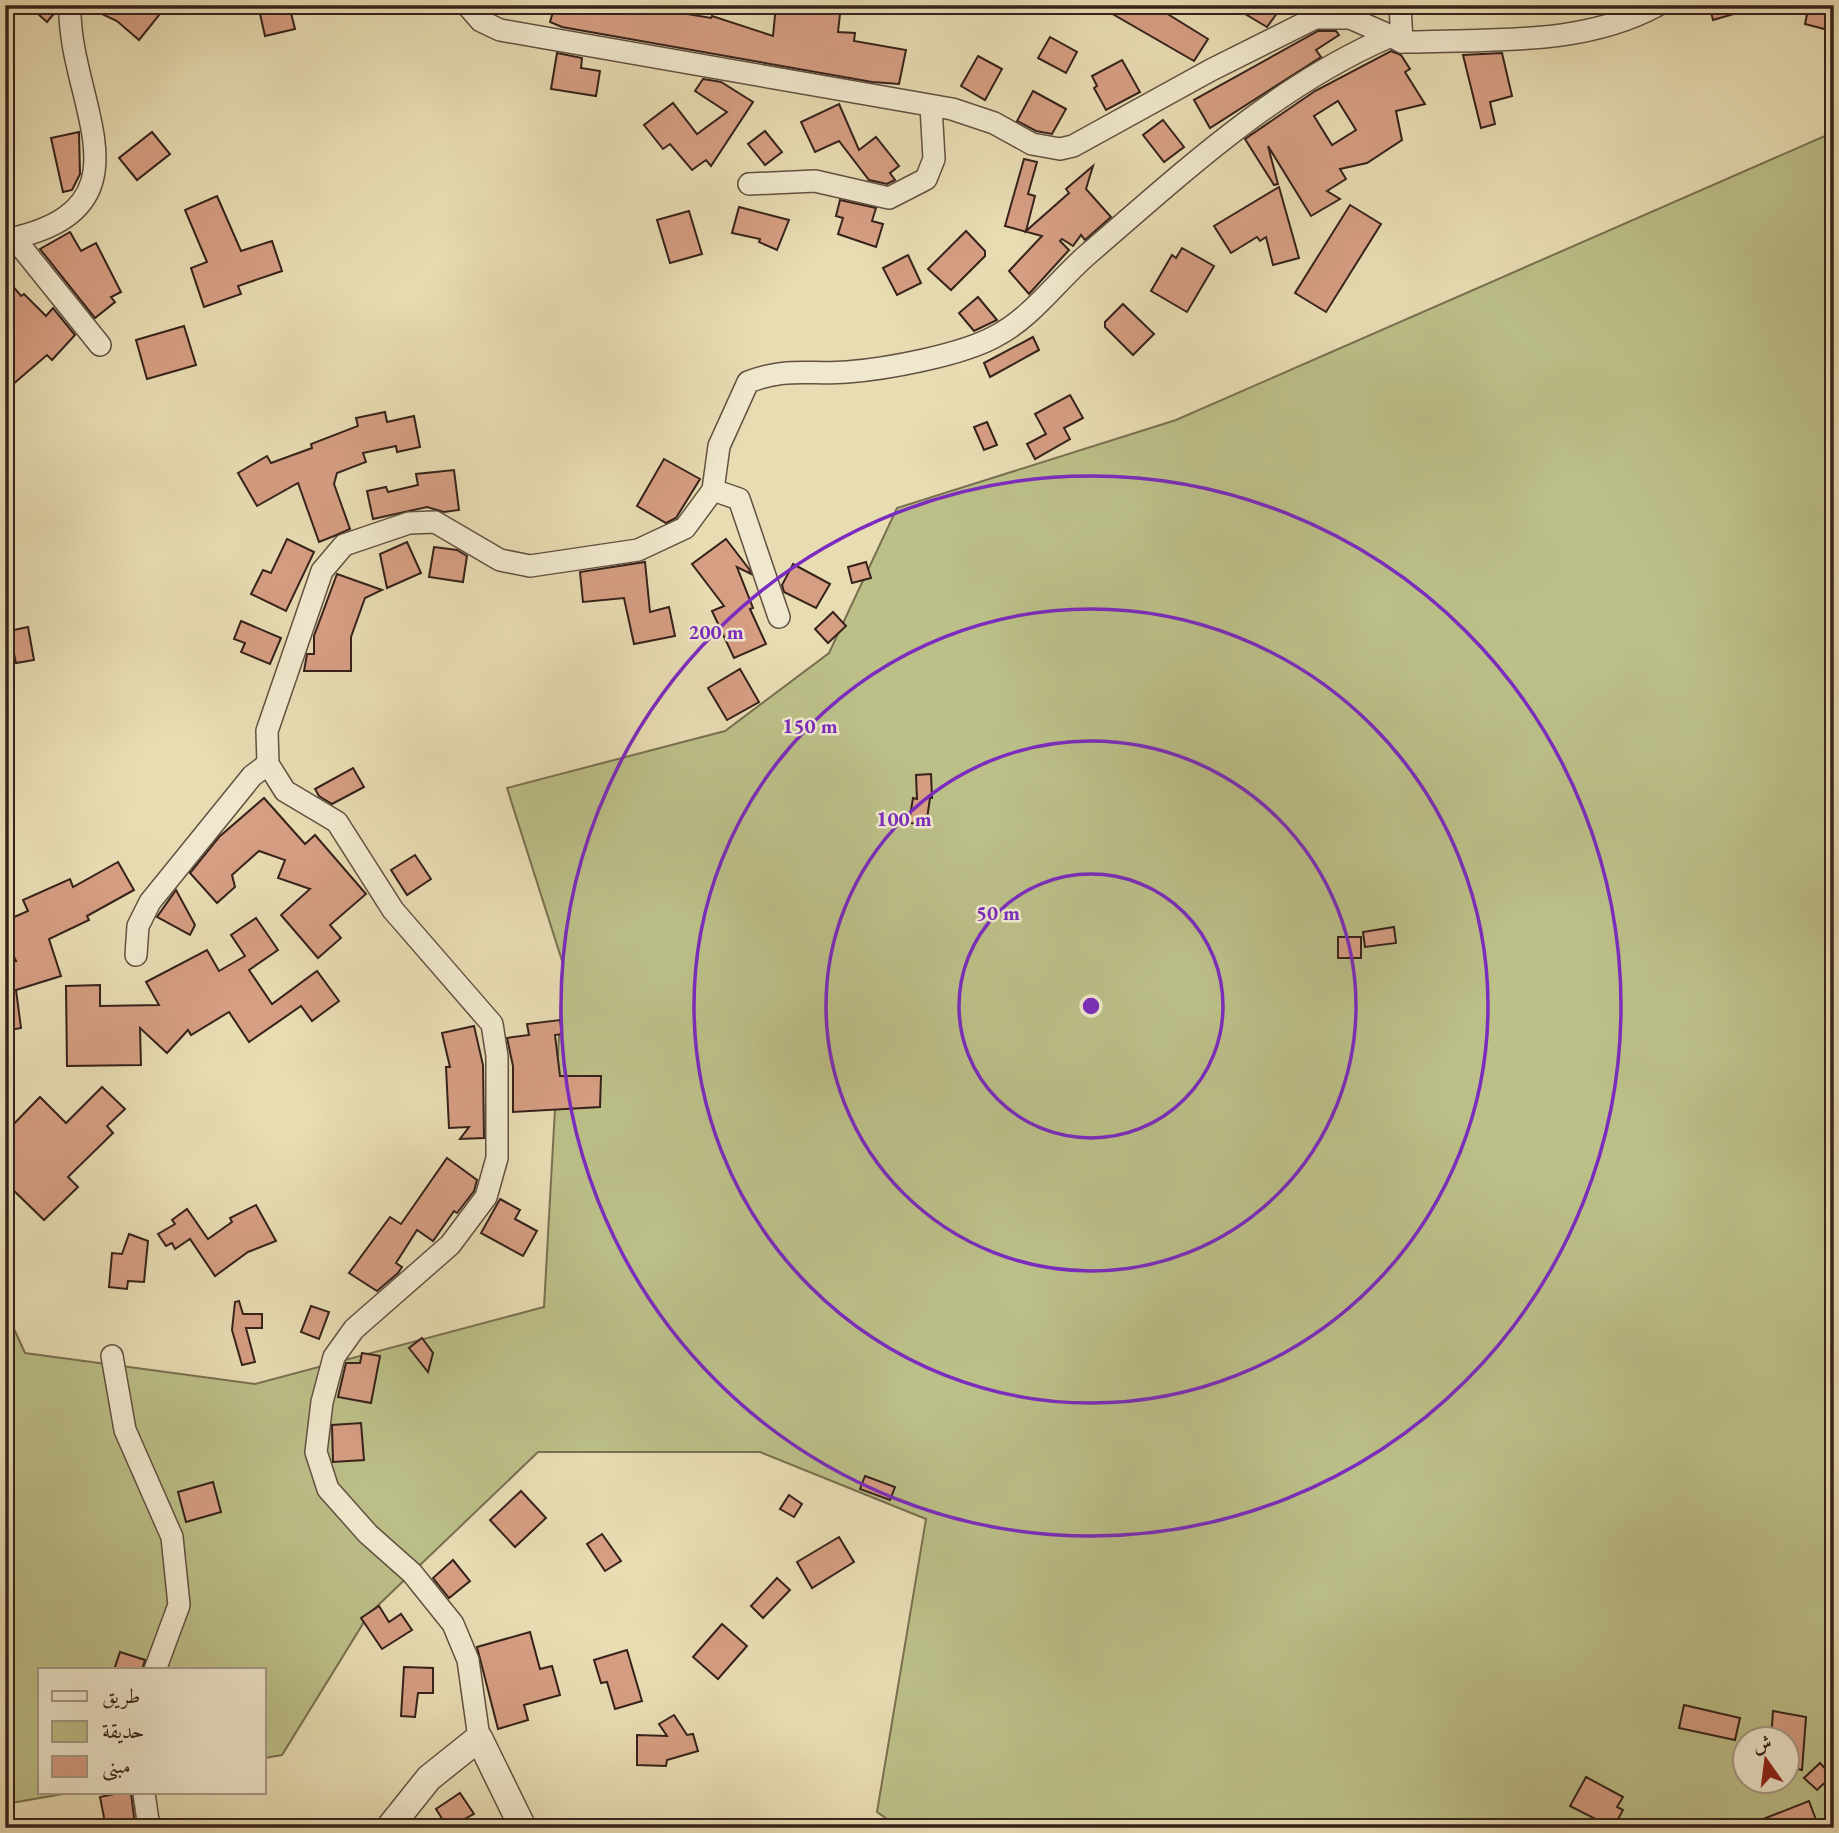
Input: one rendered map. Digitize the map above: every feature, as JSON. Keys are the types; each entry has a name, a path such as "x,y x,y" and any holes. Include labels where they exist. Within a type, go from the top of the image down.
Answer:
{"street":[{"path":"69,5 95,149 95,173 86,196 70,215 10,239 100,345"},
{"path":"467,5 481,21 500,30 974,115 1032,144 1060,149 1073,146 1211,70 1315,18 1350,18 1397,39"},
{"path":"523,1828 479,1738 468,1660 453,1624 412,1573 368,1534 328,1489 317,1452 322,1402 334,1357 354,1329 450,1245 486,1197 497,1157 498,1056 492,1024 393,910 337,822 285,791 268,764 267,731 322,571 344,545 409,523 435,522 500,560 530,566 638,550 685,528 713,490 719,446 748,382 775,372 845,373 886,368 994,338 1021,321 1071,269 1185,171 1266,109 1345,58 1397,39 1557,37 1621,23 1658,5"},
{"path":"1397,39 1400,6"},
{"path":"749,184 815,181 889,198 926,179 934,159 931,106"},
{"path":"713,490 739,499 779,617"},
{"path":"136,955 138,926 150,902 253,776 268,764"},
{"path":"112,1356 125,1430 172,1537 179,1605 156,1668"},
{"path":"389,1828 429,1778 479,1738"},
{"path":"144,1794 149,1828"}],"green space":[{"path":"1834,132 1834,1828 900,1828 877,1812 926,1519 760,1452 538,1452 369,1614 282,1755 266,1758 266,1668 38,1668 38,1794 63,1794 5,1804 5,1309 25,1353 255,1384 544,1307 563,964 507,788 725,731 829,653 897,508 1176,420"}],"building":[{"path":"28,5 57,5 57,10 47,22"},
{"path":"83,5 148,5 160,14 139,40 117,21"},
{"path":"258,5 289,5 295,29 265,36"},
{"path":"555,5 617,5 644,13 645,7 711,18 712,16 773,36 776,5 841,5 838,32 855,33 854,41 906,50 899,84 872,82 562,27 550,22"},
{"path":"1097,5 1153,5 1208,39 1194,61"},
{"path":"1230,5 1283,5 1267,27"},
{"path":"1709,5 1750,5 1751,9 1713,20"},
{"path":"1809,5 1834,5 1828,30 1805,24"},
{"path":"1318,31 1336,31 1339,35 1316,50 1321,57 1210,128 1194,100"},
{"path":"1050,37 1077,52 1066,73 1038,58"},
{"path":"1391,51 1401,55 1410,69 1405,72 1425,104 1396,111 1402,140 1367,163 1340,169 1346,179 1327,191 1340,199 1311,216 1268,146 1278,184 1274,185 1245,139 1315,91","holes":["1338,101 1356,130 1332,145 1314,116"]},
{"path":"557,53 582,58 581,68 600,71 596,96 551,89"},
{"path":"1502,53 1512,96 1490,102 1495,124 1481,128 1463,55"},
{"path":"978,56 1002,69 985,100 961,86"},
{"path":"1122,60 1140,92 1106,110 1094,88 1097,86 1092,76"},
{"path":"703,79 721,82 753,102 711,166 706,160 692,170 670,144 663,149 644,125 673,103 697,134 727,112 695,91"},
{"path":"1033,91 1066,109 1052,134 1036,131 1017,121"},
{"path":"839,104 859,150 876,137 899,166 890,173 895,180 887,184 869,180 839,141 815,152 801,122"},
{"path":"1163,120 1184,147 1164,162 1143,135"},
{"path":"765,131 782,152 765,165 748,144"},
{"path":"79,132 80,174 72,190 63,192 51,138"},
{"path":"152,132 170,154 137,180 119,158"},
{"path":"1024,159 1037,162 1028,194 1035,196 1026,231 1069,193 1066,189 1093,166 1086,189 1111,217 1085,240 1081,235 1073,246 1062,239 1060,241 1069,250 1029,294 1009,271 1042,236 1005,226"},
{"path":"1279,187 1299,258 1273,265 1266,237 1260,241 1257,237 1231,253 1214,226"},
{"path":"217,196 241,251 272,241 282,271 238,286 241,294 204,307 191,268 207,262 185,210"},
{"path":"840,200 876,208 872,221 883,224 876,247 838,234 843,218 836,216"},
{"path":"1350,205 1381,224 1326,312 1295,293"},
{"path":"739,207 789,220 777,250 759,242 760,239 732,233"},
{"path":"689,211 702,254 670,263 657,220"},
{"path":"966,231 985,251 985,256 951,290 928,269"},
{"path":"70,232 81,251 96,243 121,292 111,297 115,302 95,318 40,249"},
{"path":"1182,248 1214,266 1187,312 1151,291 1172,255 1176,258"},
{"path":"908,255 921,283 897,295 883,268"},
{"path":"5,277 21,296 24,294 46,316 53,308 75,335 52,360 47,355 5,391"},
{"path":"978,297 997,320 974,331 959,313"},
{"path":"1123,304 1154,334 1133,355 1105,327 1105,322"},
{"path":"184,326 196,365 147,379 136,340"},
{"path":"1033,337 1039,350 990,377 984,363"},
{"path":"1070,395 1083,418 1064,428 1070,439 1035,459 1027,444 1046,434 1035,414"},
{"path":"385,412 387,422 414,416 420,447 397,452 396,446 363,453 366,462 337,473 334,484 350,529 334,536 319,542 298,483 257,506 238,473 267,456 271,463 312,448 311,444 358,426 356,418"},
{"path":"987,422 997,445 984,450 974,427"},
{"path":"664,459 700,479 676,518 666,523 637,506"},
{"path":"454,470 459,510 444,512 427,507 373,519 367,491 386,487 388,492 418,485 416,474"},
{"path":"287,539 314,552 286,611 251,594 263,570 271,573"},
{"path":"726,539 751,574 737,567 753,608 750,609 766,644 734,658 712,611 724,606 692,564"},
{"path":"407,542 421,573 387,588 380,554"},
{"path":"434,547 457,550 467,556 463,582 429,577"},
{"path":"645,562 650,612 669,607 675,636 634,644 624,598 583,602 580,572"},
{"path":"866,562 871,578 852,583 848,567"},
{"path":"793,564 830,584 816,608 784,592 782,585"},
{"path":"337,574 382,590 365,598 351,637 351,671 304,671 307,654 314,654 314,636"},
{"path":"833,612 846,626 828,643 815,629"},
{"path":"241,621 281,638 270,664 241,652 245,643 234,639"},
{"path":"28,627 34,660 16,663 9,631"},
{"path":"740,669 759,702 727,720 708,688"},
{"path":"353,768 364,787 332,804 319,796 315,789"},
{"path":"931,774 932,798 926,826 918,826 909,822 913,798 917,799 916,775"},
{"path":"264,798 305,844 315,835 366,894 330,925 341,938 318,958 281,915 310,889 278,878 285,860 259,851 232,875 235,887 217,903 190,873 219,837"},
{"path":"415,855 431,879 407,895 391,870"},
{"path":"118,862 134,890 87,916 89,920 49,939 61,976 16,990 21,1028 5,1031 5,964 16,961 5,938 5,921 28,911 23,900 70,879 73,887"},
{"path":"176,890 195,925 190,935 157,917"},
{"path":"256,918 278,950 249,970 272,1004 317,971 339,1001 312,1021 301,1006 249,1042 229,1012 191,1035 188,1030 167,1053 140,1028 141,1065 67,1066 66,986 100,985 100,1006 159,1005 146,982 207,950 219,971 245,956 231,935"},
{"path":"1394,927 1396,943 1365,947 1363,932"},
{"path":"1338,937 1361,937 1361,958 1338,958"},
{"path":"560,1020 562,1034 555,1035 560,1076 601,1076 600,1107 513,1112 513,1066 507,1038 529,1035 527,1024"},
{"path":"474,1026 483,1065 484,1138 460,1139 469,1127 449,1128 446,1067 450,1067 442,1033"},
{"path":"102,1087 125,1109 107,1126 113,1133 68,1177 78,1187 44,1220 5,1182 5,1133 40,1097 66,1123"},
{"path":"447,1158 477,1180 474,1191 457,1213 454,1211 433,1241 417,1230 396,1263 402,1267 377,1291 349,1273 390,1217 401,1224"},
{"path":"500,1199 520,1210 515,1219 537,1231 523,1256 481,1233"},
{"path":"256,1205 276,1241 248,1252 215,1276 190,1239 175,1249 172,1243 166,1246 158,1234 175,1224 172,1220 187,1209 208,1239 232,1222 230,1218"},
{"path":"129,1234 148,1241 144,1282 128,1281 127,1289 109,1287 112,1253 122,1254"},
{"path":"239,1301 243,1314 262,1314 262,1328 246,1328 255,1362 242,1365 232,1330 235,1302"},
{"path":"311,1306 329,1312 319,1339 301,1332"},
{"path":"422,1338 433,1353 428,1372 409,1348"},
{"path":"362,1353 380,1356 371,1403 338,1397 346,1363 360,1363"},
{"path":"361,1423 364,1460 333,1462 332,1425"},
{"path":"865,1476 895,1487 890,1500 860,1489"},
{"path":"213,1482 221,1512 186,1522 178,1492"},
{"path":"521,1491 546,1518 515,1547 490,1520"},
{"path":"789,1495 802,1504 794,1517 780,1509"},
{"path":"602,1534 621,1561 605,1571 587,1544"},
{"path":"839,1537 854,1562 812,1588 797,1562"},
{"path":"453,1560 470,1581 449,1598 433,1578"},
{"path":"777,1578 790,1590 763,1618 751,1606"},
{"path":"379,1606 389,1622 401,1614 412,1630 382,1649 361,1618"},
{"path":"722,1624 747,1646 718,1679 693,1657"},
{"path":"530,1632 540,1669 552,1666 560,1695 524,1705 528,1720 498,1729 477,1647"},
{"path":"627,1650 642,1701 615,1709 607,1682 601,1683 594,1660"},
{"path":"120,1652 145,1660 143,1668 115,1668"},
{"path":"404,1667 433,1668 433,1693 418,1693 415,1717 401,1716"},
{"path":"1684,1705 1740,1718 1739,1724 1730,1724 1730,1739 1679,1728"},
{"path":"1773,1711 1806,1717 1802,1770 1800,1724 1772,1724"},
{"path":"674,1715 687,1735 693,1734 698,1751 667,1760 666,1766 637,1765 637,1735 667,1736 659,1724"},
{"path":"1820,1763 1832,1776 1817,1790 1804,1778"},
{"path":"1586,1777 1623,1797 1617,1807 1623,1810 1613,1828 1570,1806"},
{"path":"460,1793 474,1814 448,1828 436,1809"},
{"path":"131,1794 135,1825 106,1828 100,1797"},
{"path":"1809,1801 1819,1828 1743,1828 1743,1827"}]}
